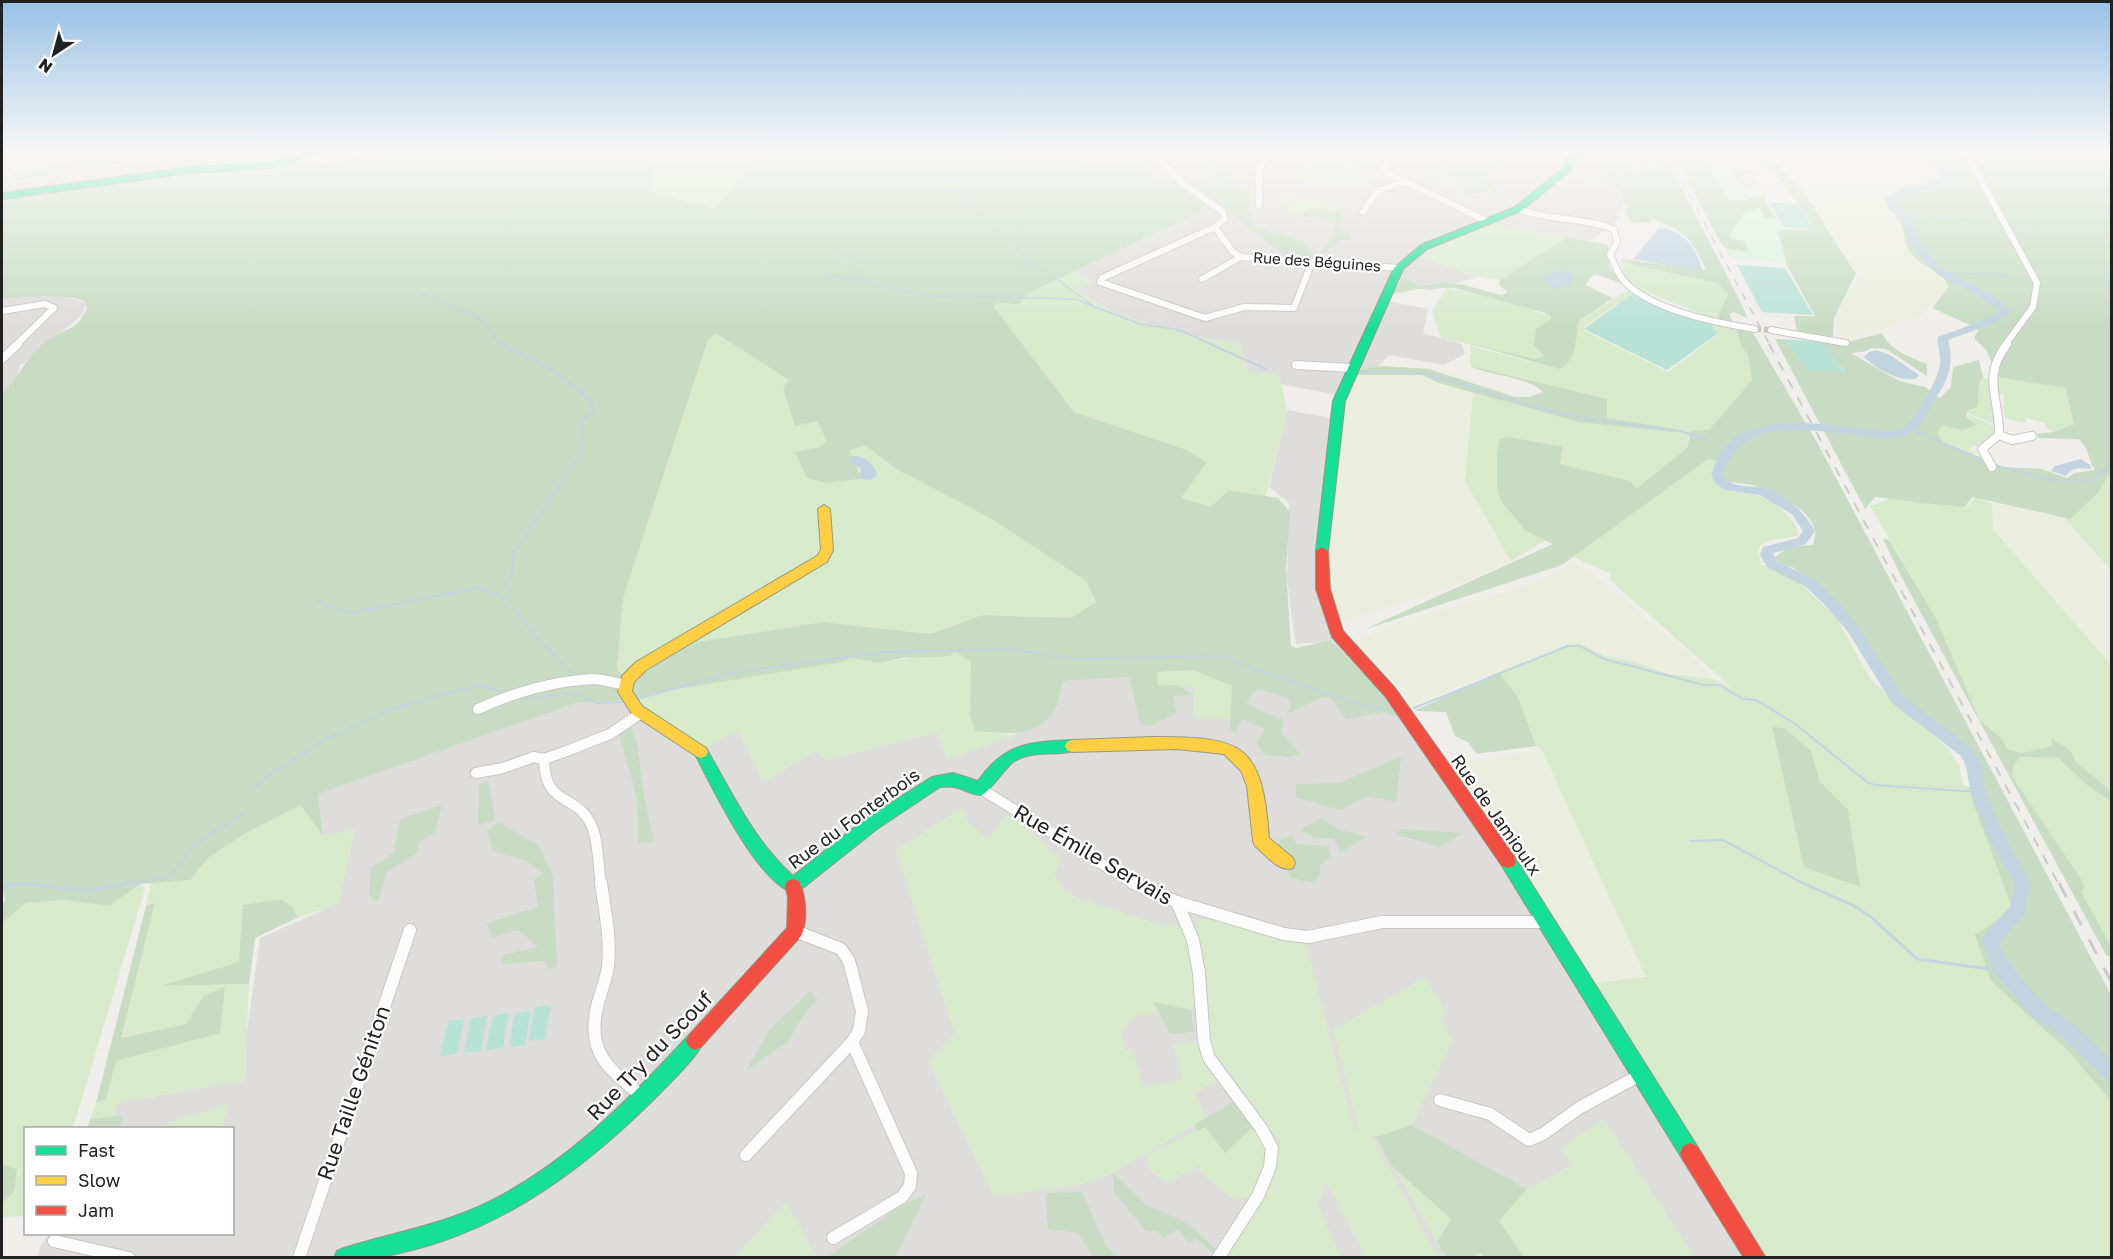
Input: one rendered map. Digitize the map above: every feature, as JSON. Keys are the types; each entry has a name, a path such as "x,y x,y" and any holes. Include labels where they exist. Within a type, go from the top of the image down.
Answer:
{"street":[{"path":"1221,211 1225,219 1215,227 1102,278 1100,282 1196,317 1213,318 1244,307 1281,310 1294,308 1312,262"},
{"path":"1465,211 1487,221"},
{"name":"Rue de Jamioulx","path":"1511,211 1424,247 1399,268 1353,368 1339,401 1326,486 1322,538 1323,589 1328,611 1337,633 1390,692 1516,873 1756,1257"},
{"path":"1526,211 1593,222 1614,229 1617,242 1610,255 1627,285 1645,296 1718,324 1755,329"},
{"path":"1998,211 2037,283 2039,292 2035,303 2001,353 1992,373 1999,435"},
{"name":"Rue des Béguines","path":"1215,227 1232,251 1241,257 1399,268"},
{"path":"1202,279 1241,257"},
{"path":"2,311 45,304 54,308 2,358"},
{"path":"1771,330 1846,343"},
{"path":"1296,365 1353,368"},
{"path":"1999,435 2012,440 2032,436"},
{"path":"1992,467 1982,449 1999,435"},
{"path":"478,709 504,697 578,681 595,679 625,686 628,678 641,666 822,559 827,550 824,509"},
{"name":"Rue du Fonterbois","path":"625,686 629,700 641,712 691,743 705,757 764,860 776,874 793,886 871,824 937,781 953,779 981,789"},
{"path":"476,773 503,768 534,757 544,759 610,734 641,712"},
{"path":"981,789 1004,758 1027,750 1088,744 1225,747 1243,762 1254,780 1258,792 1261,841 1287,863"},
{"path":"544,759 543,772 552,791 582,813 592,827 607,927 608,963 593,1018 591,1036 600,1059 644,1098"},
{"name":"Rue Émile Servais","path":"981,789 1139,887 1177,902 1193,940 1199,973 1204,1041 1209,1059 1261,1128 1272,1148 1270,1167 1258,1196 1218,1257"},
{"path":"746,1155 852,1042 859,1031 862,1011 849,961 841,949 795,931 796,897 793,886"},
{"path":"1177,902 1284,934 1308,937 1382,922 1545,922"},
{"name":"Rue Taille Géniton","path":"299,1257 410,930"},
{"name":"Rue Try du Scouf","path":"344,1257 387,1243 432,1234 481,1216 527,1192 608,1133 644,1098 795,931"},
{"path":"833,1238 902,1197 910,1188 912,1180 911,1173 852,1042"},
{"path":"1440,1100 1490,1114 1529,1140 1544,1134 1579,1108 1642,1074"},
{"path":"54,1241 129,1257"}],"shaded area":[{"path":"1192,211 1620,211 1615,224 1589,241 1506,228 1492,221 1421,257 1477,277 1429,291 1399,279 1386,301 1428,309 1423,333 1462,344 1465,354 1444,365 1389,355 1377,368 1356,369 1338,395 1280,384 1278,375 1247,371 1241,344 1189,336 1115,313 1073,289 1094,283 1075,271 1171,227"},
{"path":"1818,211 1889,211 1899,221 1907,249 1915,259 1945,278 1949,287 1921,315 1853,339 1838,335 1836,317 1859,274"},
{"path":"54,293 87,303 82,315 20,366 15,381 2,394 2,299"},
{"path":"1355,375 1422,375 1473,393 1465,481 1511,561 1449,588 1340,622 1327,575 1346,400"},
{"path":"1287,410 1331,418 1322,516 1326,591 1344,640 1415,731 1759,1257 1694,1257 1603,1119 1572,1166 1527,1189 1412,1125 1376,1136 1446,1257 38,1258 40,1246 48,1235 234,1235 234,1127 109,1127 117,1103 245,1080 247,1031 260,938 339,903 354,830 323,836 318,794 577,703 631,700 738,731 763,781 817,750 825,760 938,732 947,759 1041,724 1054,712 1063,681 1129,677 1229,692 1253,663 1336,641 1296,644 1287,577 1289,503 1269,487"},
{"path":"1992,503 2065,519 2111,570 2111,665 1993,529"},
{"path":"1572,564 1588,570 1698,661 1714,679 1669,674 1632,661 1605,656 1578,643 1566,645 1410,706 1391,678 1355,641 1401,621 1514,590"},
{"path":"1542,750 1646,977 1595,983 1449,762"}],"green space":[{"path":"2,211 1204,211 1028,293 1020,304 997,303 994,307 1074,412 1187,450 1207,462 1181,498 1211,507 1229,490 1278,498 1290,512 1286,568 1291,646 1297,648 1330,640 1374,685 1400,718 1383,712 1346,719 1331,698 1323,697 1287,714 1291,705 1289,698 1261,690 1251,693 1247,704 1284,720 1281,733 1300,754 1289,757 1264,755 1257,743 1265,729 1242,719 1235,733 1230,729 1232,686 1193,670 1157,672 1158,686 1178,685 1193,695 1173,696 1176,713 1155,724 1141,726 1129,677 1063,681 1055,710 1046,721 1037,727 1017,732 975,731 970,716 971,662 954,651 951,656 902,658 880,663 850,658 843,662 653,693 631,700 577,703 318,794 323,836 301,805 248,832 208,858 190,880 140,884 109,906 65,900 26,903 2,923 2,904 5,901 2,885 2,394 37,349 52,337 76,324 87,308 86,302 69,297 2,299","holes":["715,333 789,380 783,388 795,426 817,421 827,441 820,447 795,452 807,478 825,483 861,479 850,450 865,445 896,469 990,518 1086,581 1096,602 1071,618 982,615 930,634 823,622 685,644 624,676 617,670 623,598 708,340"]},
{"path":"1226,211 1250,211 1254,226 1294,238 1305,244 1309,250 1329,260 1286,257"},
{"path":"1287,211 1306,211 1299,216 1288,215"},
{"path":"1306,211 1334,214 1339,211 1342,213 1340,230 1352,235 1349,240 1341,240 1325,253 1320,252 1333,236 1335,220 1299,216"},
{"path":"1318,211 1334,211 1335,214"},
{"path":"1624,211 1693,211 1747,318 1734,312 1729,314 1734,324 1716,320 1728,294 1717,283 1635,265 1621,259 1706,270 1692,244 1679,231 1653,219 1649,222 1631,223"},
{"path":"1703,211 1771,211 1777,219 1764,218 1732,239 1745,241 1749,252 1726,249"},
{"path":"1762,211 1764,218 1777,219 1782,230 1778,233 1786,263 1731,258 1726,249 1748,252 1745,241 1732,239 1729,236 1745,212"},
{"path":"1774,211 1802,211 1814,229 1784,227"},
{"path":"1802,211 1816,211 1856,274 1834,318 1833,339 1797,332 1794,316 1815,316 1787,265 1778,232 1815,229"},
{"path":"1891,211 2111,211 2111,472 2097,494 2070,519 1972,497 1965,507 1959,507 1875,497 1865,509 1775,339 1784,339 1807,370 1844,371 1819,340 1844,343 1882,333 1895,349 1927,364 1927,376 1886,349 1870,348 1867,351 1851,353 1899,381 1925,387 1940,398 1951,387 1953,367 1979,360 1983,377 1979,383 1978,406 1966,412 1967,417 1977,425 1962,430 1942,426 1937,432 1942,441 2004,467 2041,469 2067,478 2075,473 2095,470 2079,439 2039,438 2037,434 2054,432 2074,424 2065,388 1997,377 1987,351 1974,338 1979,329 1932,308 1949,287 1943,277 1910,253 1896,216"},
{"path":"1492,221 1506,228 1567,237 1500,280 1477,277 1421,257 1435,245"},
{"path":"1567,237 1608,245 1609,266 1621,283 1594,274 1585,285 1613,298 1579,321 1573,354 1566,365 1560,369 1467,343 1536,359 1544,355 1534,346 1536,328 1548,322 1551,317 1545,313 1454,288 1418,289 1392,294 1402,278 1421,286 1443,283 1464,285 1501,295 1508,292 1499,285 1500,280"},
{"path":"1621,259 1635,265 1717,283 1728,294 1716,320 1633,287 1622,273"},
{"path":"1737,265 1785,268 1813,315 1762,312"},
{"path":"1072,270 1095,283 1074,290 1115,313 1189,336 1241,344 1247,371 1279,375 1287,410 1266,496 1229,490 1211,508 1180,498 1207,461 1187,450 1074,412 994,307 997,303 1020,304 1028,293"},
{"path":"1446,288 1504,300 1551,317 1544,355 1536,359 1441,338 1432,312"},
{"path":"1630,289 1635,292 1584,327 1585,331 1668,372 1717,335 1711,323 1737,330 1740,344 1748,355 1752,380 1709,430 1688,438 1687,448 1637,488 1630,481 1560,464 1563,447 1511,437 1500,439 1526,531 1546,540 1511,561 1465,481 1473,393 1578,422 1675,430 1606,418 1607,399 1470,366 1471,346 1560,369 1573,354 1579,321"},
{"path":"1635,292 1710,322 1717,334 1667,370 1584,329"},
{"path":"1737,330 1753,333 1818,444 2111,995 2111,1101 2069,1052 1991,981 1975,935 2013,910 1969,787 1983,787 1978,765 1969,751 1900,698 1856,627 1811,582 1794,568 1780,564 1775,557 1789,547 1813,545 1815,536 1812,522 1790,502 1752,485 1725,480 1718,461 1708,459 1562,565 1363,630 1553,544 1526,531 1501,501 1497,487 1497,452 1500,439 1511,437 1563,447 1560,464 1630,481 1637,488 1687,448 1691,431 1709,430 1752,380 1748,355 1740,344"},
{"path":"715,333 789,380 783,388 795,425 817,421 828,440 820,447 825,483 861,479 850,449 865,445 896,469 990,518 1086,581 1096,602 1071,618 982,615 929,634 823,622 685,644 624,676 617,670 623,598 708,340"},
{"path":"1784,339 1822,342 1844,372 1807,370"},
{"path":"1383,366 1429,369 1515,397 1529,397 1543,392 1527,382 1470,366 1607,399 1607,418 1675,429 1674,432 1578,422 1439,383 1422,375 1355,375 1357,370"},
{"path":"1983,377 1991,381 1995,425 1966,412 1977,406 1979,383"},
{"path":"1997,377 2065,388 2074,424 2054,432 2047,429 2045,423 2026,418 2026,423 2004,418 2004,394 1997,392"},
{"path":"1967,414 1994,426 1994,434 1980,447 1972,445 1970,450 1981,456 1942,441 1937,432 1942,426 1962,430 1976,425"},
{"path":"1708,459 1718,461 1711,471 1716,481 1724,487 1766,499 1777,505 1793,522 1798,535 1772,540 1762,545 1758,549 1761,564 1794,578 1836,617 1871,680 1948,748 1959,765 1963,785 1969,787 1974,806 2069,1052 2111,1101 2111,1257 1767,1257 1595,983 1646,977 1542,750 1536,746 1518,697 1499,672 1566,645 1578,643 1605,656 1632,661 1669,674 1714,679 1733,689 1610,580 1611,574 1573,557"},
{"path":"2111,472 2111,570 2065,519 2097,494"},
{"path":"1894,497 1966,508 1975,498 1992,503 1993,529 2111,665 2111,792 2051,739 2053,746 2021,753 2007,749 2002,738 1980,721 1935,616 1870,506"},
{"path":"1883,539 1889,540 1935,616 1980,721 2002,738 2007,749 2021,753 2053,746 2051,738 2071,751 2075,761 2111,791 2111,802 2087,785 2058,758 2020,757 2013,765 2013,778 2080,877 2085,887 2081,892 2111,946 2111,957 2106,955 1902,578"},
{"path":"954,651 971,662 970,716 975,731 1017,735 946,759 938,732 825,760 817,751 763,782 738,731 703,749 632,699 653,693 843,662 850,658 880,663"},
{"path":"1193,670 1232,686 1231,719 1194,718 1193,688 1178,685 1158,686 1156,672"},
{"path":"1499,672 1518,697 1536,746 1477,754 1468,742 1455,736 1446,712 1414,711"},
{"path":"630,725 637,744 644,796 654,842 638,844 637,799 619,734"},
{"path":"1772,727 1784,728 1811,751 1820,782 1848,810 1860,887 1804,867"},
{"path":"1401,756 1396,802 1367,796 1341,810 1295,797 1297,784 1339,783"},
{"path":"2019,757 2058,758 2087,785 2111,802 2111,946 2080,892 2085,887 2080,877 2013,778 2013,765"},
{"path":"489,781 495,820 478,825 479,784"},
{"path":"301,805 312,815 323,836 354,830 339,904 297,918 293,907 281,899 239,962 164,986 249,984 245,1080 117,1103 112,1117 90,1119 96,1103 106,1099 115,1061 220,1032 225,986 203,996 186,1024 121,1038 155,904 146,906 151,883 190,880 208,858 248,832"},
{"path":"442,805 435,833 419,842 417,853 387,872 378,902 369,897 371,867 393,854 400,819"},
{"path":"962,807 969,823 987,839 1008,813 1061,859 1054,874 1064,890 1081,900 1166,926 1182,923 1195,979 1194,1001 1191,1010 1154,1002 1158,1014 1139,1015 1121,1030 1125,1050 1132,1049 1143,1087 1182,1080 1173,1043 1197,1041 1218,1081 1194,1093 1207,1118 1108,1176 1076,1186 994,1196 928,1061 954,1033 896,850"},
{"path":"1321,818 1339,829 1367,837 1341,852 1334,839 1312,837 1300,830"},
{"path":"499,822 538,845 553,876 557,966 549,970 545,961 501,964 503,955 538,947 518,930 491,938 487,923 538,907 534,879 544,874 527,861 493,851 487,831"},
{"path":"1401,829 1464,833 1440,847 1395,834"},
{"path":"1294,836 1296,844 1329,846 1331,857 1320,865 1320,875 1313,883 1291,878 1277,847 1281,838"},
{"path":"140,884 145,888 73,1127 24,1127 24,1216 2,1217 2,923 26,903 65,900 108,906"},
{"path":"281,899 293,907 297,918 255,938 249,984 161,986 239,962 243,905"},
{"path":"155,903 121,1038 186,1024 203,996 225,986 220,1033 116,1061 106,1099 96,1103 146,906"},
{"path":"1207,918 1306,945 1354,1128 1362,1131 1358,1128 1333,1030 1425,977 1447,1015 1440,1018 1453,1040 1412,1125 1527,1189 1572,1166 1560,1148 1603,1119 1694,1257 1446,1257 1376,1137 1371,1135 1438,1257 1366,1257 1326,1183 1318,1206 1341,1257 1226,1257 1273,1173 1280,1142 1241,1097 1209,1051 1196,940 1196,923"},
{"path":"810,991 817,999 797,1025 789,1041 746,1071 769,1030"},
{"path":"1154,1002 1191,1010 1194,1032 1170,1034"},
{"path":"551,1005 545,1039 529,1041 534,1007"},
{"path":"531,1011 525,1045 509,1047 515,1013"},
{"path":"509,1013 503,1048 486,1050 493,1016"},
{"path":"487,1016 481,1051 464,1053 471,1018"},
{"path":"464,1019 457,1054 440,1056 448,1021"},
{"path":"1236,1100 1255,1125 1225,1153 1205,1127 1198,1131 1194,1125"},
{"path":"228,1105 222,1127 166,1127 168,1122"},
{"path":"124,1115 119,1127 87,1127 90,1119"},
{"path":"1255,1125 1267,1146 1267,1159 1256,1193 1250,1197 1232,1198 1199,1171 1200,1166 1166,1183 1149,1170 1147,1155 1205,1126"},
{"path":"1412,1125 1527,1189 1499,1221 1524,1257 1484,1257 1481,1253 1473,1257 1446,1257 1437,1242 1451,1219 1393,1167 1376,1137"},
{"path":"2,1165 17,1169 14,1192 2,1203"},
{"path":"1113,1173 1145,1204 1186,1222 1218,1251 1215,1255 1195,1238 1189,1244 1178,1229 1164,1238 1157,1231 1146,1231 1114,1192"},
{"path":"1082,1192 1106,1246 1116,1257 1093,1257 1078,1233 1048,1229 1045,1193"},
{"path":"926,1194 896,1257 827,1257 901,1206"},
{"path":"786,1202 816,1257 734,1257"}],"water":[{"path":"1659,228 1675,232 1688,242 1697,255 1702,271 1633,259"},
{"path":"1557,270 1572,272 1570,285 1553,289 1541,278"},
{"path":"1876,350 1890,355 1919,375 1917,378 1904,379 1875,366 1864,357"},
{"path":"854,456 862,457 869,462 877,476 870,480 859,478 861,468 850,463 849,459"},
{"path":"2081,459 2090,465 2091,469 2077,469 2066,476 2051,471 2055,466"}],"waterway":[{"path":"976,211 980,217 991,223 997,235 1013,241 1027,262 1046,271 1093,306"},
{"path":"1897,211 1909,222 1912,235 1924,255 1940,272 1991,299 2006,311 1991,321 1942,339 1945,353 1943,375 1918,420 1909,429 1887,434 1796,427 1755,432 1738,441 1725,455 1717,475 1720,481 1729,487 1763,492 1797,512 1809,531 1802,541 1767,550 1766,555 1772,564 1811,584 1830,602 1853,629 1897,699 1966,752 1975,765 1976,786 1985,811 2008,859 2023,882 2018,910 1989,941 2004,971 2038,1010 2068,1031 2112,1073"},
{"path":"1899,213 1972,221"},
{"path":"835,254 856,262 858,280"},
{"path":"1940,272 2010,276"},
{"path":"826,277 840,276 858,280"},
{"path":"858,280 926,296 1075,299 1093,306"},
{"path":"421,293 482,320 499,343 504,345"},
{"path":"1093,306 1140,324 1180,330 1213,345"},
{"path":"500,344 549,369 582,392 592,402 592,411 581,423 582,452 514,554 511,580"},
{"path":"1210,344 1266,369"},
{"path":"1361,372 1398,371 1427,374 1539,408 1587,419 1680,431 1705,439"},
{"path":"1909,428 1982,461"},
{"path":"1996,466 2054,480 2092,481 2112,463"},
{"path":"318,601 340,611 354,612 478,588 509,599"},
{"path":"509,599 510,588"},
{"path":"509,599 512,604"},
{"path":"515,609 542,644 563,664"},
{"path":"1414,708 1568,646 1580,646 1604,659 1704,685 1719,685 1743,699 1756,700 1794,723 1867,782 1875,785 1978,792"},
{"path":"637,699 729,673 884,652 1012,649 1074,659 1224,656 1244,665"},
{"path":"1249,667 1354,703 1384,709"},
{"path":"569,669 574,677"},
{"path":"254,790 261,781 321,742 391,709 478,685 505,692"},
{"path":"520,698 526,700 577,692 581,695"},
{"path":"587,698 596,703 623,702"},
{"path":"119,885 171,876 194,845 245,812"},
{"path":"1690,841 1723,840 1806,885"},
{"path":"2,886 15,883"},
{"path":"22,883 84,891 128,883"},
{"path":"1803,883 1854,906 1871,917 1917,959 2004,971"},
{"path":"7,885 34,885"}],"tunnel":[{"path":"1755,329 1771,330"}],"railway":[{"path":"1698,211 1770,345"},
{"path":"1769,344 2059,885"},
{"path":"2059,883 2112,983"}],"traffic: fast":[{"path":"1322,551 1339,401 1399,268 1424,247 1514,211"},
{"path":"701,752 751,841 770,865 793,886 871,824 937,781 953,779 981,789 1000,764 1019,752 1072,746"},
{"path":"1508,861 1690,1153"},
{"path":"344,1258 463,1223 511,1200 541,1182 569,1162 622,1117 695,1041"}],"traffic: slow":[{"path":"701,752 637,710 625,692 627,680 641,666 822,559 827,550 824,509"},
{"path":"1072,746 1177,743 1229,749 1247,766 1255,786 1261,841 1287,863"}],"traffic: jam":[{"path":"1322,551 1323,589 1337,633 1390,692 1508,861"},
{"path":"695,1041 795,931 796,897 793,886"},
{"path":"1690,1153 1756,1258"}]}
